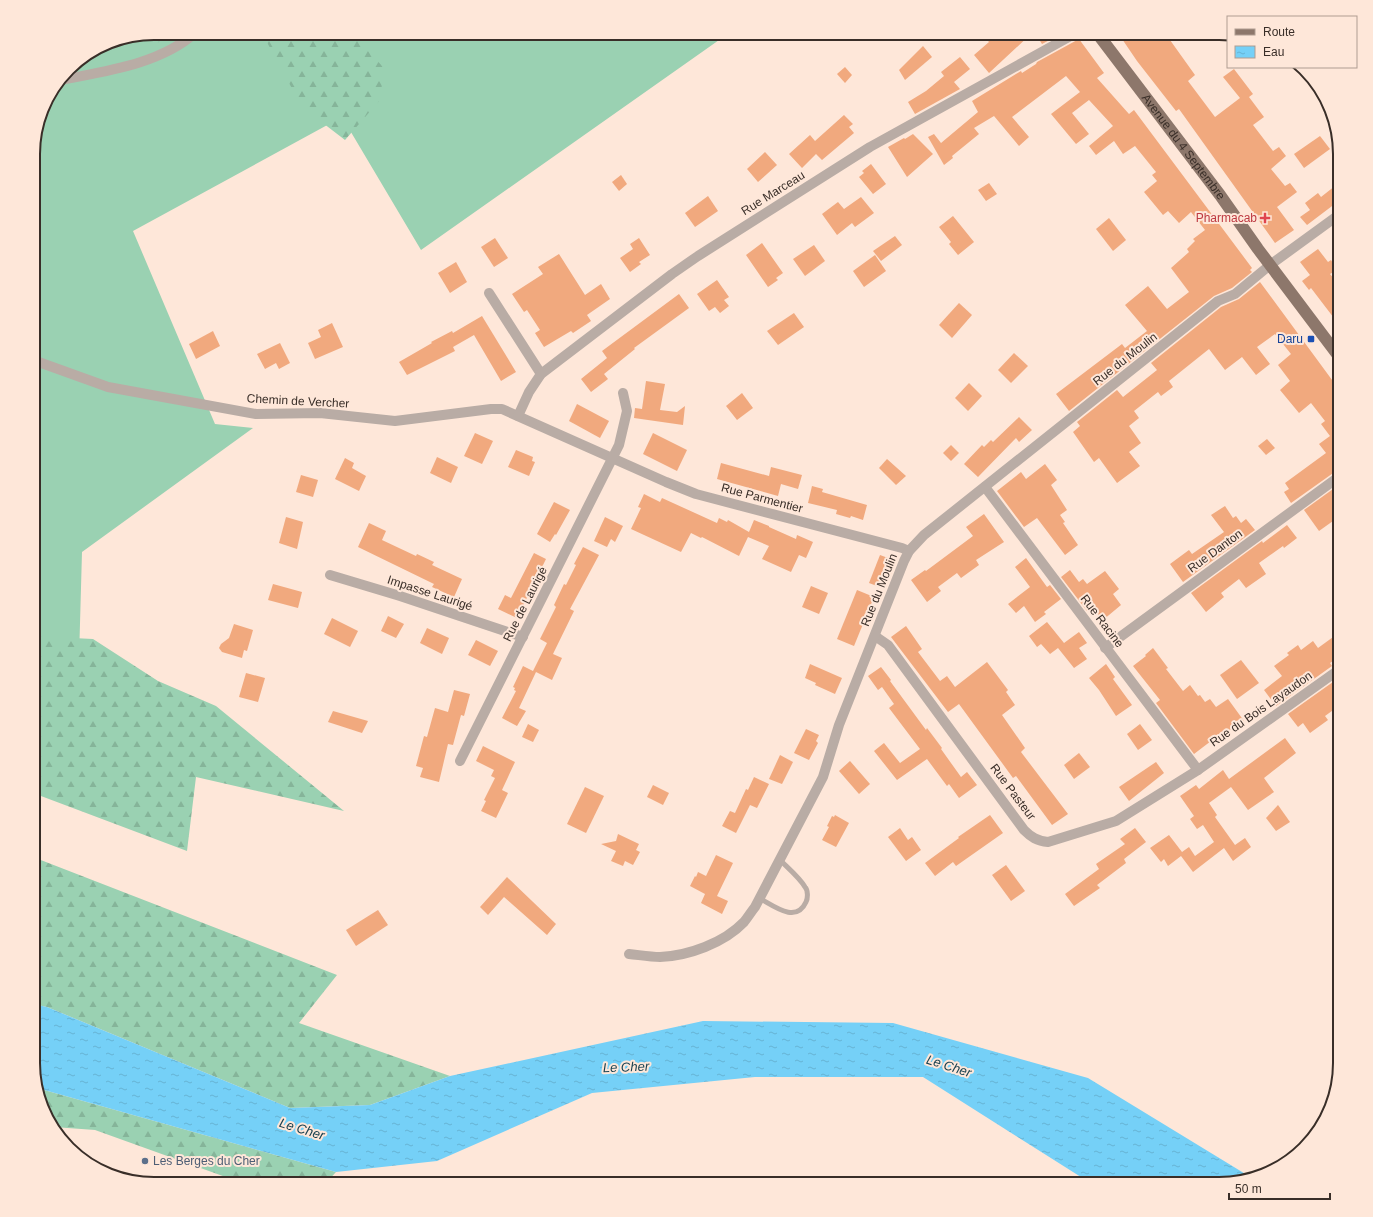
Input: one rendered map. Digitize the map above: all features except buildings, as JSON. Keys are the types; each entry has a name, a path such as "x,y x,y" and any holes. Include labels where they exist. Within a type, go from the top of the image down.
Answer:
{"main road":[{"name":"Avenue du 4 Septembre","path":"1102,40 1220,195 1270,265 1333,345"}],"street":[{"path":"68,78 119,68 164,53 184,40"},
{"name":"Rue Marceau","path":"518,416 529,392 541,374 678,270 870,147 1063,40"},
{"name":"Rue du Moulin","path":"629,954 658,957 680,955 705,947 728,934 743,922 755,907 822,777 839,725 908,551 924,535 1218,301 1235,294 1270,265 1333,219"},
{"path":"489,293 541,374"},
{"name":"Chemin de Vercher","path":"40,363 108,387 256,414 320,413 395,421 491,409 502,409 518,416"},
{"path":"612,458 619,446 627,412 623,393"},
{"name":"Rue Parmentier","path":"518,416 696,494 902,548 908,551"},
{"name":"Rue de Laurigé","path":"460,761 612,458"},
{"name":"Rue Danton","path":"1106,648 1333,481"},
{"name":"Rue Racine","path":"985,487 1198,770"},
{"name":"Impasse Laurigé","path":"330,575 400,596 523,637"},
{"name":"Rue Pasteur","path":"875,636 888,646 1024,830 1031,837 1040,841 1048,842 1116,822 1198,770"},
{"name":"Rue du Bois Layaudon","path":"1198,770 1333,674"}],"lane":[{"path":"760,898 784,912 794,913 804,908 808,898 806,888 779,859"}],"green space":[{"path":"146,40 719,40 421,250 342,117 133,231 215,424 253,428 82,552 79,659 40,667 40,146 44,124 49,110 55,97 73,73 97,55 110,49 132,42"},
{"path":"147,40 163,40 150,46"},
{"path":"266,40 362,40 369,52 384,68 380,100 345,140 302,107"},
{"path":"40,636 93,639 158,681 216,706 344,811 196,777 187,851 40,796"},
{"path":"40,860 337,975 299,1023 450,1076 370,1105 290,1108 47,1007 40,1006"},
{"path":"43,1090 336,1172 331,1177 226,1177 95,1130 60,1127 52,1114"}],"water":[{"name":"Le Cher","path":"40,1006 47,1007 290,1108 370,1105 450,1076 703,1021 893,1023 1088,1078 1245,1174 1227,1177 1081,1177 923,1077 755,1077 592,1093 437,1161 336,1172 43,1090 40,1071"}],"place":[{"name":"Pharmacab","path":"1265,218"},
{"name":"Daru","path":"1311,339"},
{"name":"Les Berges du Cher","path":"145,1161"}]}
